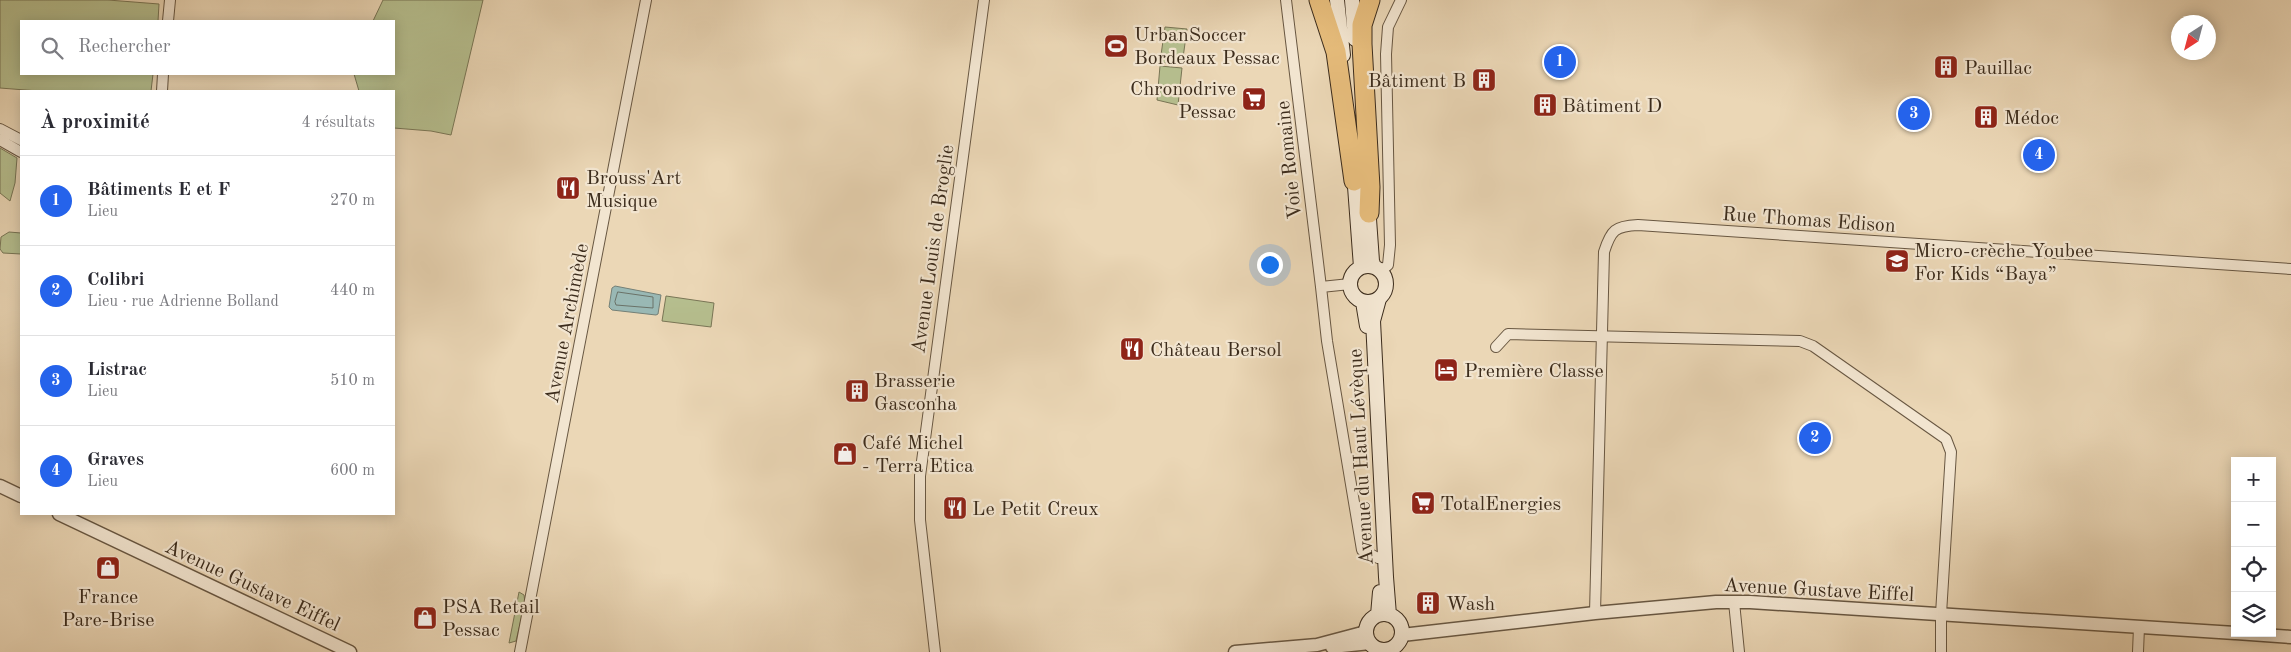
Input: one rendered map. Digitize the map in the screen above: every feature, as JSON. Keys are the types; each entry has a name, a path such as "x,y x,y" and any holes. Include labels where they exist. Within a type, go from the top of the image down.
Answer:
{"highway":[{"path":"1319,0 1336,52 1354,181"},
{"path":"1369,213 1370,187 1362,34 1367,5 1370,0"}],"main road":[{"path":"1337,0 1354,181 1372,268 1385,276 1386,289 1379,299 1363,302 1354,295 1350,284 1353,274 1372,268"},
{"path":"1352,0 1372,268"},
{"name":"Avenue du Haut Lévèque","path":"1379,299 1373,321 1386,577 1384,615"},
{"name":"Avenue du Haut Lévèque","path":"1363,302 1366,319 1380,600 1384,615"},
{"path":"1384,615 1401,625 1399,644 1389,649 1374,644 1370,622 1384,615"}],"street":[{"path":"168,20 170,0"},
{"name":"Avenue Archimède","path":"520,652 646,0"},
{"name":"Avenue Louis de Broglie","path":"936,652 920,520 920,476 984,0"},
{"name":"Voie Romaine","path":"1286,0 1327,341 1362,550 1378,558"},
{"path":"1372,268 1389,262 1386,54 1388,27 1401,0"},
{"path":"162,90 163,75"},
{"path":"0,129 20,139"},
{"path":"0,140 20,151"},
{"name":"Rue Thomas Edison","path":"1595,613 1604,252 1609,236 1621,226 1638,225 2291,269"},
{"path":"1321,287 1350,284"},
{"path":"1496,347 1508,334 1800,341 1813,346 1946,438 1951,452 1941,614 1941,652"},
{"path":"1,486 20,496"},
{"name":"Avenue Gustave Eiffel","path":"61,515 350,652"},
{"path":"1734,602 1739,652"},
{"name":"Avenue Gustave Eiffel","path":"1399,644 1595,613 1734,602 2231,633"},
{"path":"2138,652 2139,627"},
{"name":"Avenue Gustave Eiffel","path":"2276,636 2291,637"},
{"path":"1234,652 1317,645 1335,647 1374,644"}],"green space":[{"path":"0,0 108,0 159,4 158,20 20,20 20,75 153,75 151,90 25,90 0,88"},
{"path":"383,0 483,0 451,135 431,131 395,128 395,90 359,90 354,75 395,75 395,20 373,20"},
{"path":"1165,27 1187,29 1182,65 1160,62"},
{"path":"1160,66 1182,68 1178,105 1157,100"},
{"path":"0,148 17,158 15,183 10,201 0,193"},
{"path":"9,232 20,233 20,254 3,253 0,249 1,237"},
{"path":"666,296 714,303 711,327 662,321"},
{"path":"519,592 524,595 525,603 516,641 509,643"}],"water":[{"path":"615,286 661,295 658,314 612,310 609,307 612,288"}],"place":[{"name":"UrbanSoccer Bordeaux Pessac","path":"1116,46"},
{"name":"Bâtiments E et F","path":"1560,62"},
{"name":"Pauillac","path":"1946,67"},
{"name":"Bâtiment B","path":"1484,80"},
{"name":"Chronodrive Pessac","path":"1254,99"},
{"name":"Bâtiment D","path":"1545,105"},
{"name":"Listrac","path":"1914,114"},
{"name":"Médoc","path":"1986,117"},
{"name":"Graves","path":"2039,155"},
{"name":"Brouss'Art Musique","path":"568,188"},
{"name":"Micro-crèche Youbee For Kids “Baya”","path":"1897,261"},
{"name":"Château Bersol","path":"1132,349"},
{"name":"Première Classe","path":"1446,370"},
{"name":"Brasserie Gasconha","path":"857,391"},
{"name":"Colibri","path":"1815,438"},
{"name":"Café Michel - Terra Etica","path":"845,454"},
{"name":"TotalEnergies","path":"1423,503"},
{"name":"Le Petit Creux","path":"955,508"},
{"name":"France Pare-Brise","path":"108,568"},
{"name":"Wash","path":"1428,603"},
{"name":"PSA Retail Pessac","path":"425,618"}]}
